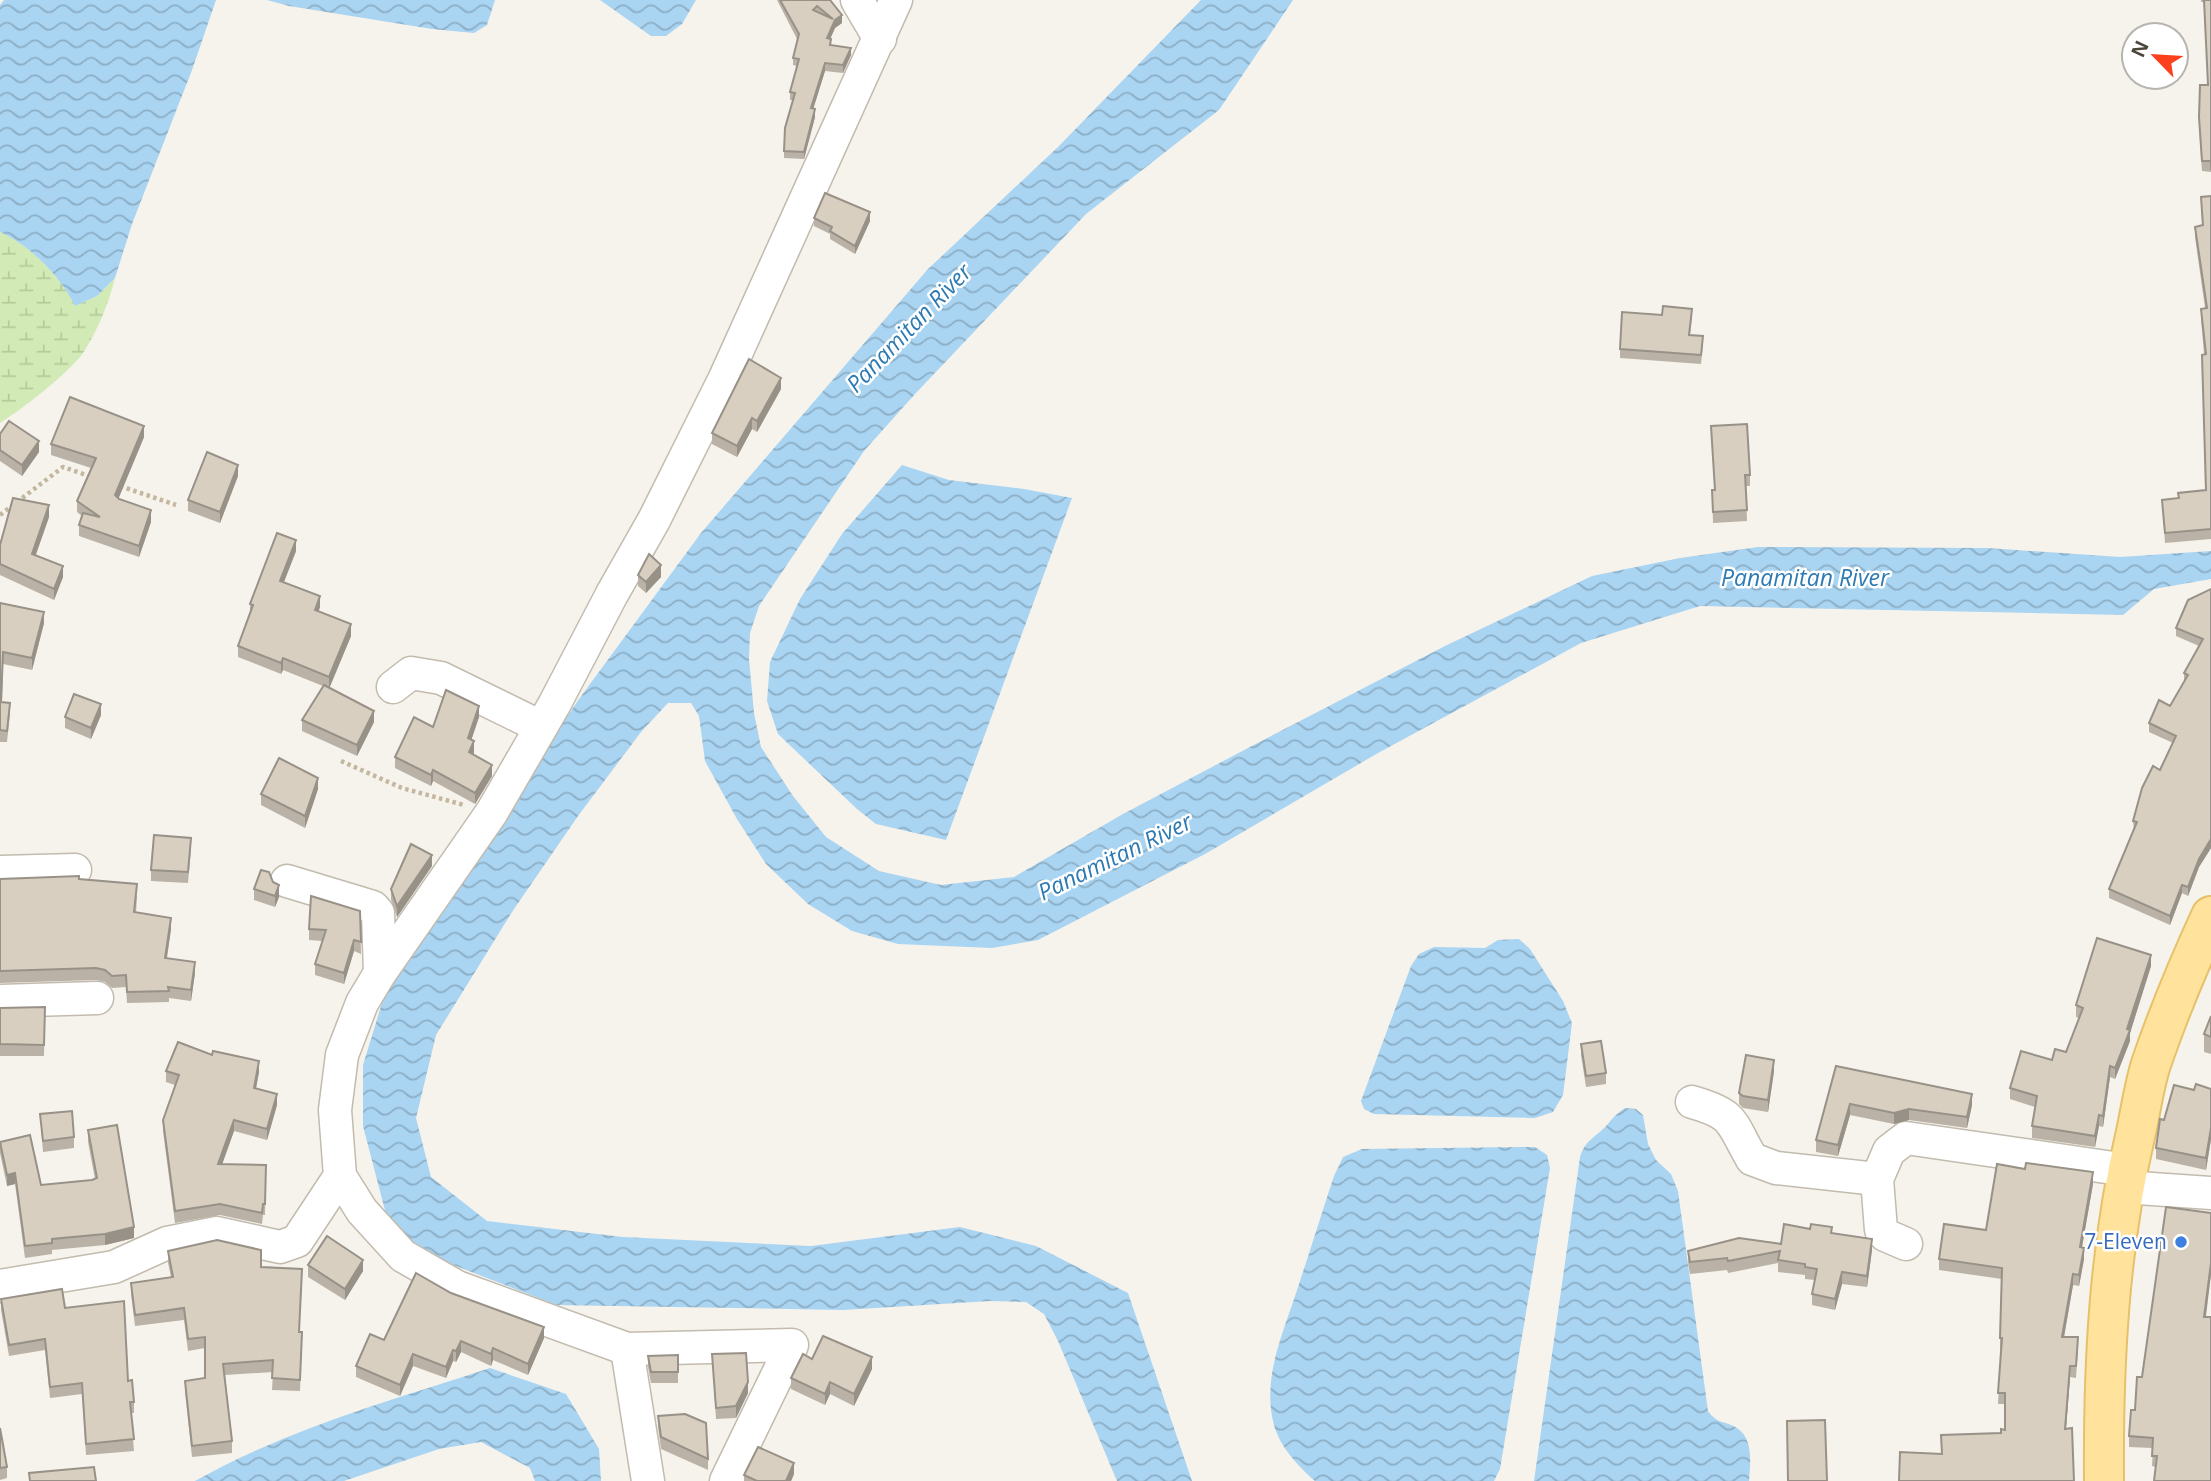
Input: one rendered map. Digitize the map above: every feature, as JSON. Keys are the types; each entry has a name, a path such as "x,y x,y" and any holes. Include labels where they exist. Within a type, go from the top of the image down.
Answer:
{"main road":[{"path":"2104,1481 2109,1298 2125,1178 2151,1066 2187,969 2211,916"}],"street":[{"path":"857,0 880,39"},
{"path":"726,1481 792,1345 626,1349 457,1287 403,1256 362,1211 340,1176 335,1110 342,1055 362,1003 492,812 654,520 724,380 896,0"},
{"path":"393,687 411,673 441,678 541,727"},
{"path":"0,872 75,870"},
{"path":"287,881 373,907 378,913 380,973"},
{"path":"0,1001 97,998"},
{"path":"1692,1102 1718,1110 1730,1119 1752,1159 1776,1168 1877,1179"},
{"path":"1906,1244 1885,1235 1881,1230 1877,1179 1889,1151 1906,1138 2211,1193"},
{"path":"0,1286 114,1267 167,1243 217,1233 280,1247 297,1241 340,1176"},
{"path":"626,1349 648,1481"}],"path":[{"path":"0,515 63,467 100,480"},
{"path":"113,484 176,505"},
{"path":"341,761 402,788 492,812"}],"green space":[{"path":"0,232 23,245 44,263 75,306 97,296 115,278 102,317 83,353 56,381 0,423"}],"water":[{"path":"4,0 216,0 192,70 132,224 115,278 97,296 75,306 44,263 23,245 0,232 0,5"},
{"path":"267,0 495,0 487,25 474,33 432,29 289,6"},
{"path":"600,0 696,0 682,24 666,36 651,36"},
{"name":"Panamitan River","path":"1201,0 1293,0 1219,110 1086,214 864,451 759,606 750,633 749,659 754,713 761,747 793,796 826,837 879,871 941,885 1014,877 1123,814 1248,748 1445,646 1592,576 1680,558 1758,547 1987,548 2120,557 2211,551 2211,579 2154,589 2123,615 1700,606 1581,643 1378,753 1205,854 1038,940 992,948 898,944 852,931 808,904 766,864 737,819 705,761 699,716 691,703 668,703 641,732 578,816 512,912 436,1035 416,1118 431,1177 487,1221 623,1237 811,1246 960,1227 1036,1246 1128,1293 1192,1481 1117,1481 1058,1341 1044,1314 1026,1302 990,1301 843,1310 556,1305 415,1250 387,1218 363,1126 363,1065 390,977 579,699 701,533 928,269 1058,147"},
{"path":"902,465 949,480 1072,498 946,840 876,824 778,734 767,701 770,662 800,599 842,534"},
{"path":"1519,939 1530,949 1563,1001 1572,1023 1563,1095 1553,1112 1535,1118 1374,1114 1364,1109 1361,1101 1411,966 1419,954 1434,947 1485,948 1498,940"},
{"path":"1625,1108 1636,1109 1643,1115 1648,1144 1656,1160 1671,1174 1678,1191 1708,1411 1718,1420 1737,1428 1746,1439 1750,1452 1749,1481 1534,1481 1580,1157 1588,1143"},
{"path":"1535,1147 1547,1155 1550,1168 1500,1469 1494,1481 1315,1481 1296,1462 1281,1441 1274,1425 1270,1389 1276,1353 1334,1176 1343,1157 1362,1149"},
{"path":"490,1368 566,1394 599,1449 601,1481 535,1481 530,1468 481,1442 439,1449 344,1481 195,1481 302,1431"}],"building":[{"path":"780,0 830,0 842,15 835,20 827,38 831,39 830,45 851,48 843,65 825,63 811,108 815,109 804,152 784,151 785,128 795,93 790,92 799,59 793,58 799,34","holes":["817,6 833,19 813,10"]},
{"path":"2204,0 2211,0 2211,161 2202,161 2199,117 2200,85 2208,85"},
{"path":"825,193 870,212 855,246 830,231 832,227 814,218"},
{"path":"2211,196 2211,529 2165,533 2162,500 2179,498 2178,493 2206,490 2202,355 2206,354 2201,309 2207,308 2195,227 2203,225 2201,197"},
{"path":"1663,306 1692,309 1689,335 1703,336 1701,355 1620,349 1622,312 1662,315"},
{"path":"749,359 781,378 757,421 752,418 737,446 712,433"},
{"path":"70,397 144,426 115,495 119,499 151,510 139,546 79,525 83,513 100,517 77,501 96,458 51,444"},
{"path":"9,421 39,441 22,465 0,450 0,434"},
{"path":"1747,424 1750,475 1745,475 1747,510 1713,512 1712,490 1715,490 1711,426"},
{"path":"207,452 238,465 220,512 188,500"},
{"path":"13,498 49,505 32,554 63,566 54,589 0,564 0,545"},
{"path":"277,533 296,540 280,581 320,596 315,610 351,624 329,677 283,658 281,663 238,646 253,605 250,604"},
{"path":"649,554 661,565 646,582 638,575"},
{"path":"2211,589 2211,839 2199,859 2188,887 2182,885 2170,916 2109,889 2137,822 2133,821 2142,788 2153,766 2160,770 2176,736 2149,723 2159,700 2170,706 2188,675 2184,673 2203,639 2176,628 2188,600"},
{"path":"0,603 44,612 32,658 3,652 1,702 10,703 7,731 0,730"},
{"path":"324,685 374,711 357,745 302,720"},
{"path":"446,690 479,706 468,738 474,741 469,752 492,765 475,793 433,770 431,775 395,757 414,717 433,727"},
{"path":"74,694 101,704 91,728 65,717"},
{"path":"279,758 318,778 305,816 261,794"},
{"path":"154,835 191,838 188,872 151,870"},
{"path":"411,844 432,855 397,906 391,889"},
{"path":"261,870 269,872 273,882 279,885 275,896 254,889"},
{"path":"79,876 79,879 137,884 134,912 171,918 165,958 195,962 191,990 168,987 169,991 127,992 126,975 112,976 105,970 96,968 0,971 0,879"},
{"path":"311,896 360,911 361,942 354,940 344,973 315,964 326,930 309,929"},
{"path":"2097,938 2151,955 2127,1029 2130,1030 2115,1068 2110,1066 2103,1116 2099,1115 2095,1136 2032,1126 2037,1096 2010,1088 2021,1051 2052,1060 2055,1049 2066,1052 2083,1008 2076,1005"},
{"path":"45,1007 44,1045 0,1044 0,1008"},
{"path":"2211,1016 2211,1037 2204,1034"},
{"path":"1601,1041 1606,1073 1586,1076 1581,1044"},
{"path":"178,1042 212,1055 213,1051 259,1061 254,1088 277,1094 267,1129 234,1120 218,1164 266,1165 265,1204 262,1213 220,1204 175,1211 163,1120 179,1075 166,1071"},
{"path":"1746,1055 1774,1060 1768,1100 1739,1093"},
{"path":"1836,1066 1972,1094 1967,1117 1909,1109 1894,1113 1850,1104 1838,1145 1816,1140"},
{"path":"2196,1084 2211,1089 2211,1128 2206,1158 2156,1148 2160,1119 2164,1120 2174,1085 2194,1090"},
{"path":"72,1111 74,1137 43,1141 40,1114"},
{"path":"117,1125 134,1227 105,1234 52,1239 52,1243 25,1246 15,1173 7,1175 0,1142 30,1135 41,1185 92,1180 97,1178 88,1130"},
{"path":"2026,1163 2093,1172 2080,1247 2084,1248 2079,1275 2073,1274 2062,1337 2078,1337 2076,1366 2070,1366 2065,1429 2072,1428 2074,1481 1899,1481 1900,1452 1942,1454 1941,1435 2001,1433 2001,1429 2005,1430 2005,1393 1998,1393 2002,1338 2002,1268 1939,1259 1944,1224 1986,1230 1997,1164 2025,1169"},
{"path":"2166,1207 2211,1213 2211,1263 2204,1317 2211,1317 2211,1481 2154,1481 2157,1456 2152,1456 2153,1438 2129,1436 2131,1410 2135,1410 2137,1377 2142,1377"},
{"path":"1784,1224 1810,1229 1811,1224 1832,1227 1831,1233 1872,1239 1867,1276 1842,1272 1835,1299 1812,1294 1817,1269 1805,1267 1805,1264 1778,1260 1780,1251 1728,1261 1727,1258 1690,1262 1688,1251 1739,1238 1781,1244"},
{"path":"327,1236 363,1260 345,1289 308,1265"},
{"path":"217,1240 261,1250 261,1267 302,1269 300,1380 272,1378 273,1360 223,1364 232,1441 192,1446 185,1381 205,1378 205,1337 188,1339 184,1308 135,1315 131,1283 173,1277 168,1251"},
{"path":"416,1273 451,1293 544,1327 528,1364 493,1348 491,1354 461,1341 456,1351 453,1350 446,1367 413,1354 400,1385 356,1366 370,1334 384,1340"},
{"path":"62,1289 65,1308 124,1301 128,1381 132,1380 134,1402 130,1402 134,1439 86,1444 82,1383 50,1387 45,1339 9,1345 1,1299"},
{"path":"823,1336 872,1357 854,1394 830,1382 825,1394 791,1378 803,1354 812,1359"},
{"path":"746,1353 748,1382 736,1406 716,1408 712,1354"},
{"path":"678,1355 678,1372 651,1372 648,1356"},
{"path":"685,1414 706,1423 708,1459 661,1437 658,1416"},
{"path":"1825,1420 1827,1481 1788,1481 1787,1421"},
{"path":"0,1428 7,1467 0,1468"},
{"path":"758,1447 794,1463 786,1481 757,1481 744,1475"},
{"path":"94,1467 96,1481 30,1481 29,1473"}],"place":[{"name":"7-Eleven","path":"2181,1242"}]}
